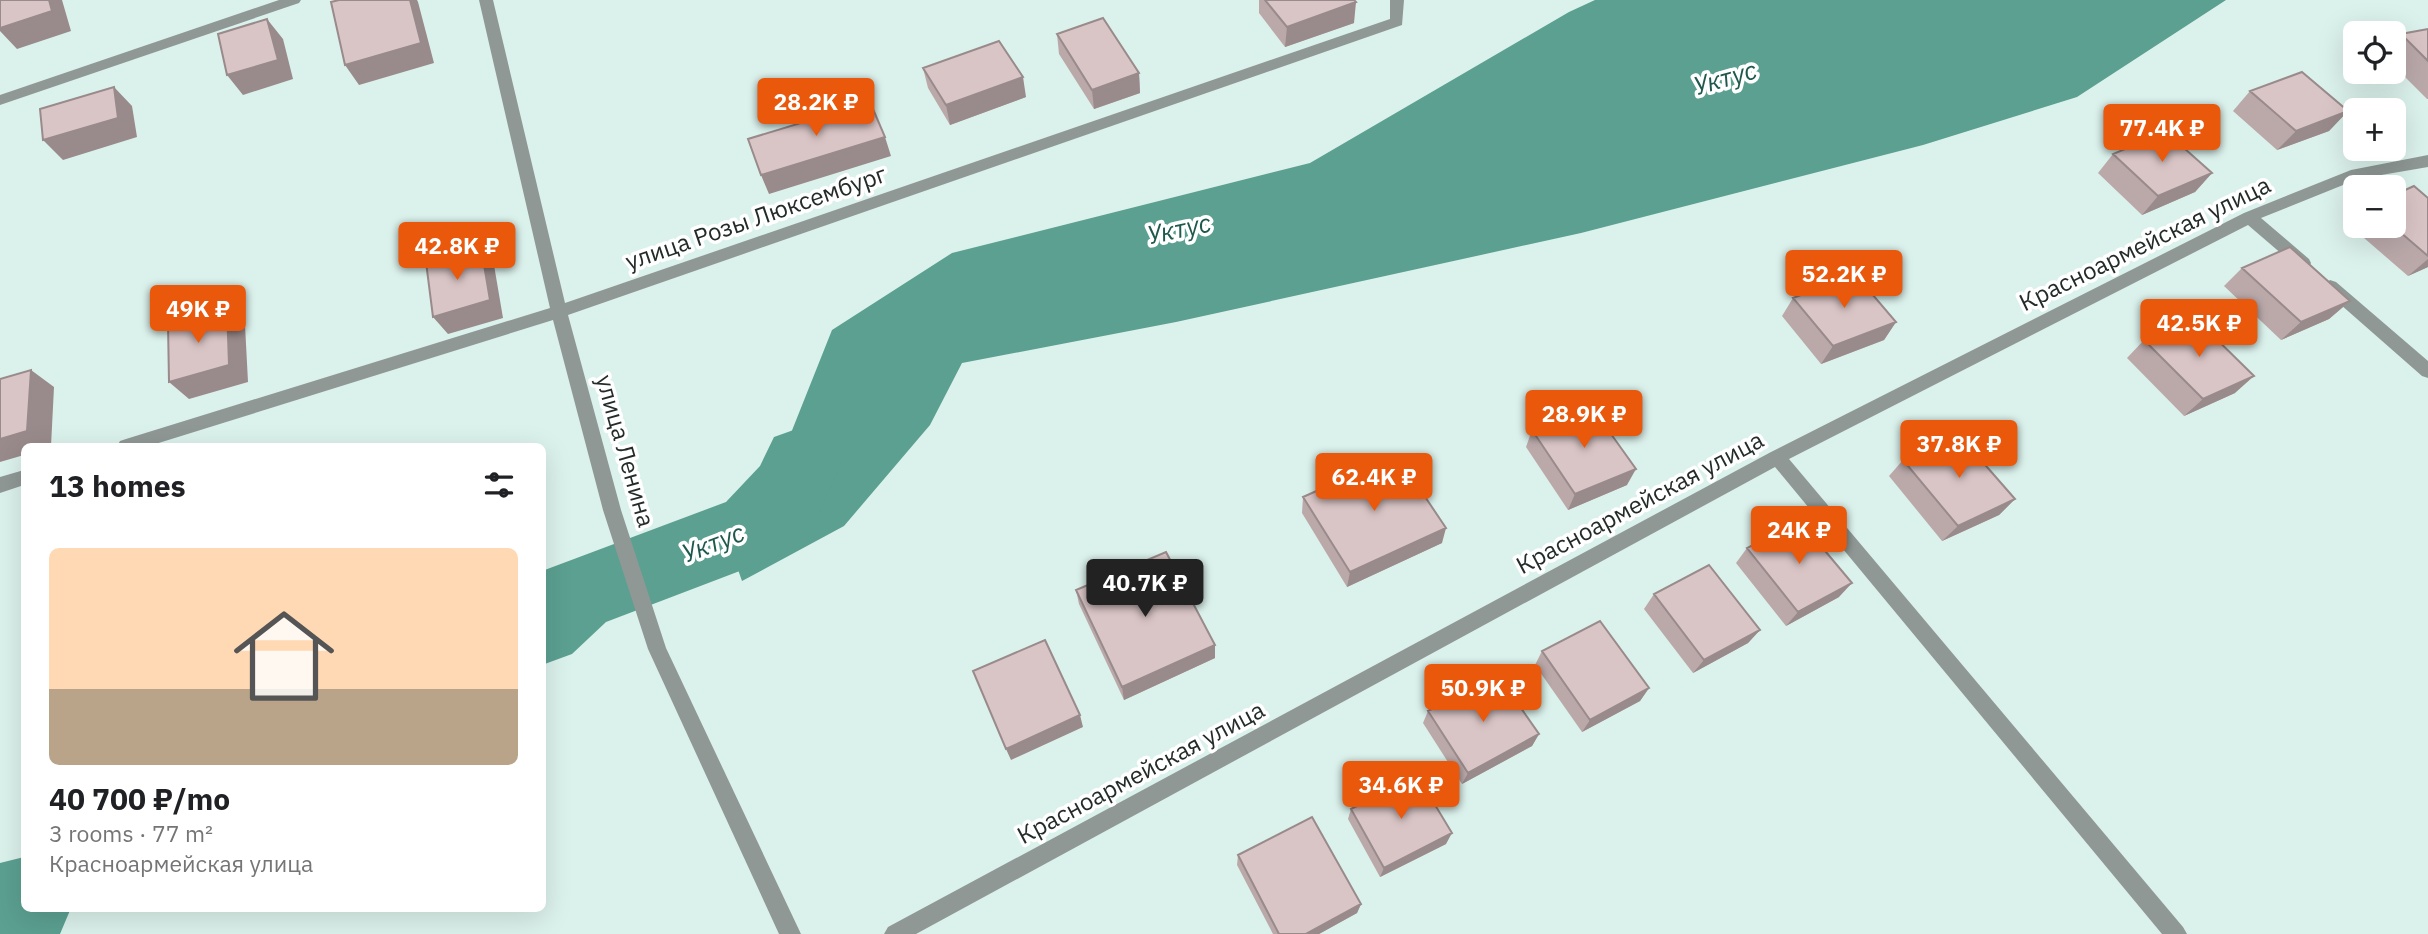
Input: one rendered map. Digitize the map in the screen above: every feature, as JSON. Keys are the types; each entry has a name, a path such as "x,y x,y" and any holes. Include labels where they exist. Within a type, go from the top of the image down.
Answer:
{"street":[{"path":"0,100 294,0"},
{"name":"улица Ленина","path":"486,0 559,312 612,510 657,649 790,934"},
{"name":"улица Розы Люксембург","path":"136,443 559,312 1397,22 1397,0"},
{"name":"Красноармейская улица","path":"895,934 1777,457 2249,217 2356,174 2428,161"},
{"path":"2249,217 2428,371"},
{"path":"1777,457 2176,934"},
{"path":"0,485 21,479"}],"water":[{"path":"1595,0 2226,0 2077,97 1923,145 1581,233 1176,322 962,363 930,425 844,526 742,581 719,516 787,443 832,330 952,253 1310,163 1569,12"}],"building":[{"path":"0,0 49,0 52,11 0,28"},
{"path":"410,0 421,43 345,65 331,2"},
{"path":"1265,0 1354,0 1356,2 1287,27"},
{"path":"1103,18 1139,73 1092,90 1057,34"},
{"path":"267,19 278,60 227,75 218,34"},
{"path":"2428,29 2428,61 2406,39 2406,33"},
{"path":"999,41 1023,77 946,105 923,68"},
{"path":"2302,72 2343,107 2343,113 2296,131 2250,91"},
{"path":"114,87 118,118 43,140 40,109"},
{"path":"870,102 885,137 761,175 748,139"},
{"path":"2166,132 2212,173 2158,196 2113,154"},
{"path":"2414,186 2428,198 2428,256 2406,237 2406,190"},
{"path":"481,247 490,300 433,317 426,262"},
{"path":"2290,247 2350,301 2301,322 2242,268"},
{"path":"1855,274 1896,322 1833,346 1793,298"},
{"path":"227,307 229,365 169,382 168,324"},
{"path":"2196,319 2254,376 2203,399 2144,340"},
{"path":"31,370 27,431 0,439 0,379"},
{"path":"1591,406 1636,469 1575,494 1532,430"},
{"path":"1959,435 2015,499 1958,526 1903,460"},
{"path":"1397,455 1446,528 1350,572 1303,497"},
{"path":"1800,521 1852,583 1798,612 1747,548"},
{"path":"1166,552 1215,645 1122,687 1076,590"},
{"path":"1709,565 1760,630 1704,660 1654,594"},
{"path":"1600,621 1649,688 1590,720 1542,651"},
{"path":"1045,640 1080,715 1006,749 973,671"},
{"path":"1498,675 1539,734 1468,773 1428,711"},
{"path":"1417,775 1452,833 1384,868 1351,809"},
{"path":"1312,817 1361,904 1306,934 1279,934 1238,855"}],"waterway":[{"name":"Уктус","path":"546,622 576,595 755,528 790,489 802,461"},
{"name":"Уктус","path":"0,911 21,906"}]}
